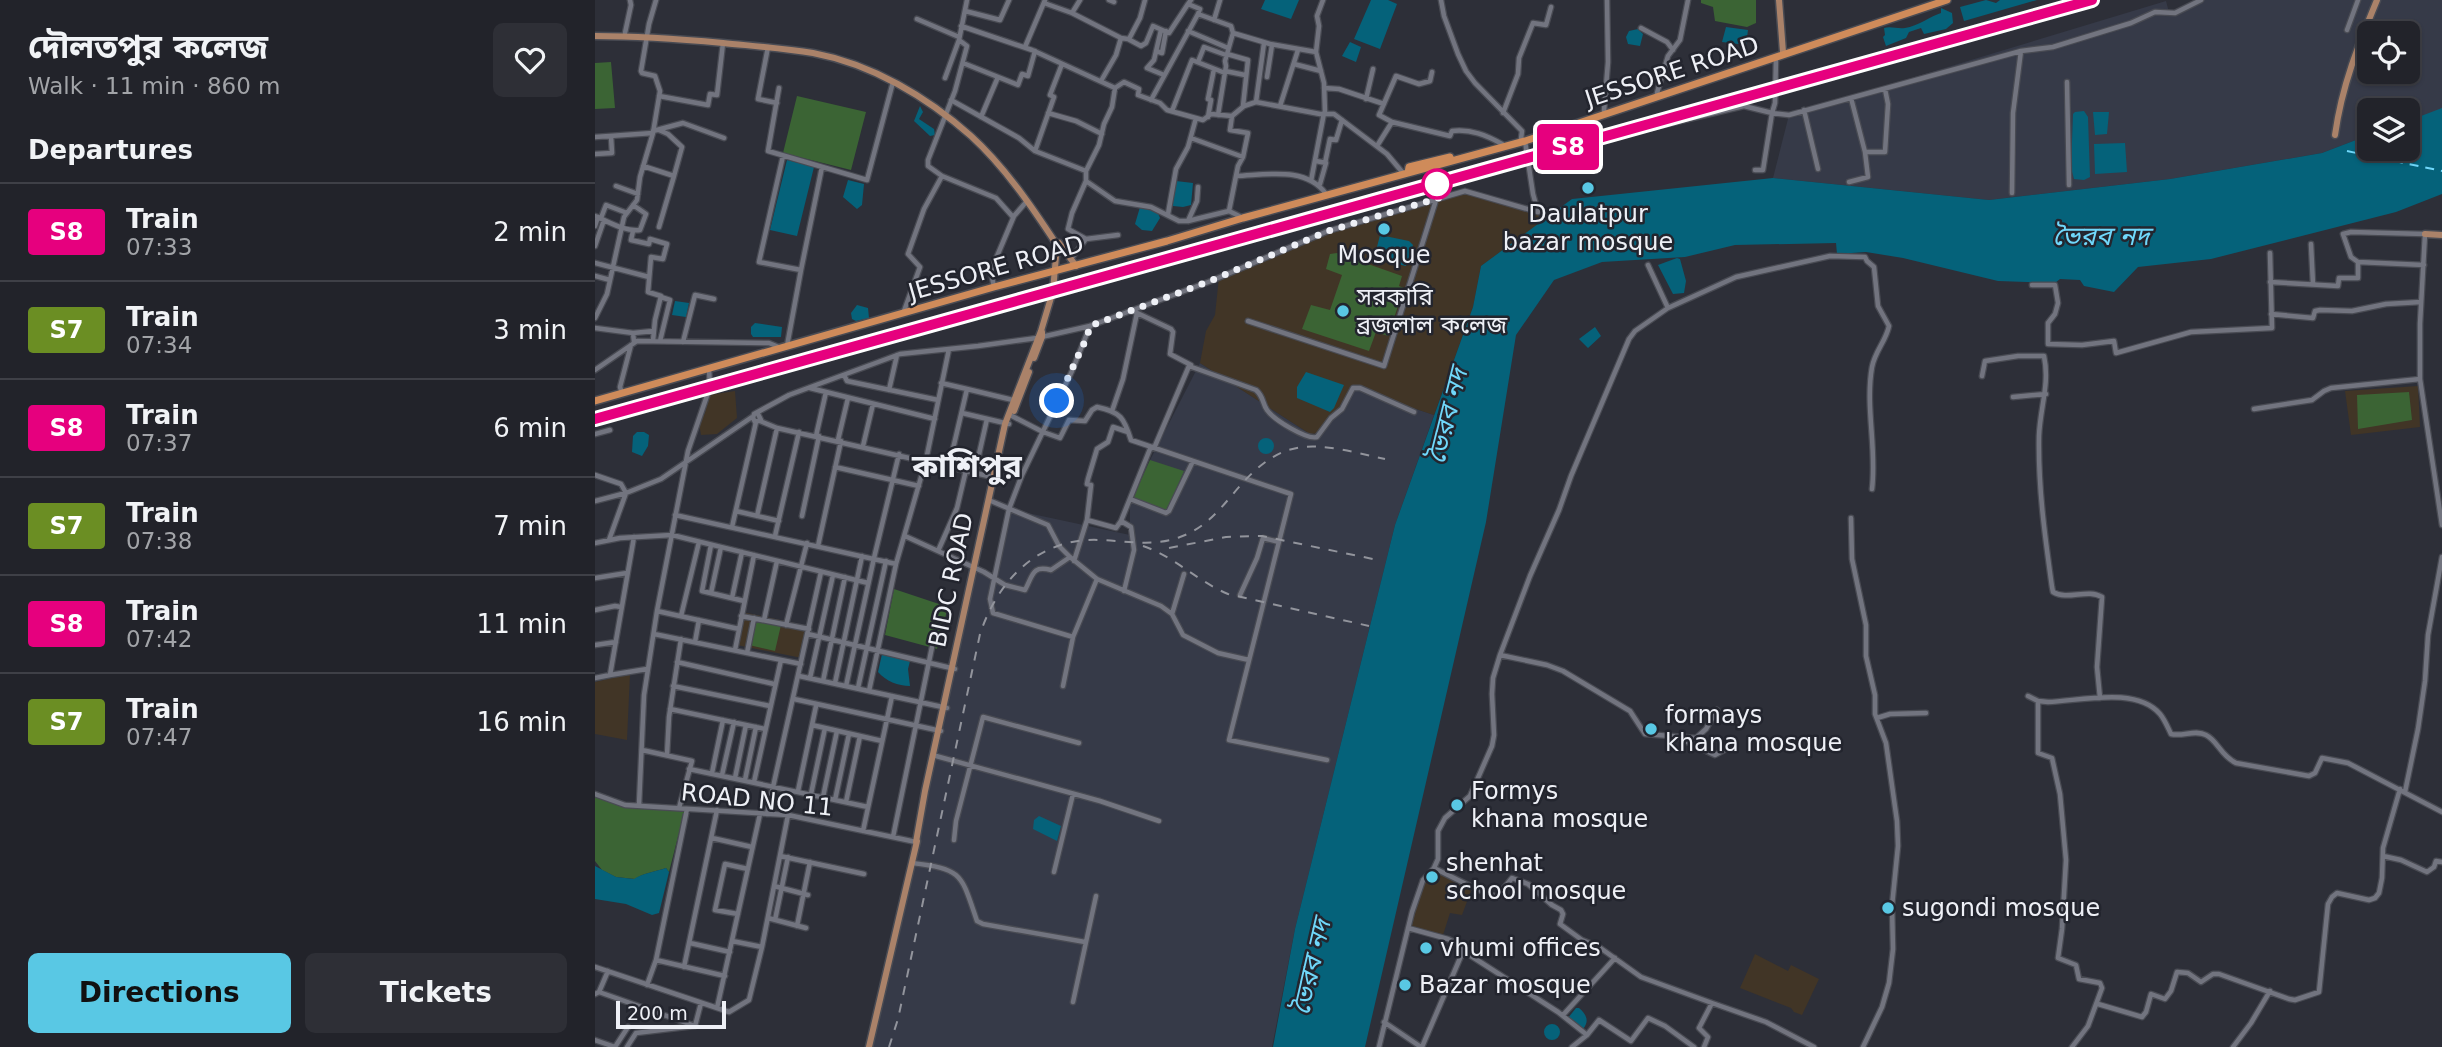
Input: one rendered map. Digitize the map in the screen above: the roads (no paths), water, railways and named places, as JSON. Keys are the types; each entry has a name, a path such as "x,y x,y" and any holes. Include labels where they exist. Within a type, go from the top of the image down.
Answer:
{"highway":[{"name":"JESSORE ROAD","path":"1405,173 1409,167 1523,140 1937,0"},
{"name":"JESSORE ROAD","path":"595,401 1053,272 1073,263 1523,140 1947,0"}],"main road":[{"path":"1779,0 1783,52"},
{"path":"2335,135 2343,88 2377,0"},
{"path":"595,34 625,33 814,50 878,71 906,85 945,113 993,155 1030,200 1073,263"},
{"path":"595,34 647,35 814,53 893,82 945,113"},
{"name":"BIDC ROAD","path":"869,1047 912,863 1007,424 1040,335 1052,290 1057,244 992,156 945,113"},
{"path":"2425,234 2442,235"},
{"name":"BIDC ROAD","path":"1007,424 1016,400"},
{"name":"BIDC ROAD","path":"975,569 995,477"},
{"name":"BIDC ROAD","path":"916,842 940,731"}],"street":[{"path":"625,33 630,0"},
{"path":"595,318 607,294 621,227 638,194 643,166 655,131 659,96 655,76 641,71 656,0"},
{"path":"944,78 959,38 967,0"},
{"path":"965,11 1000,20 1009,0"},
{"path":"1073,13 1080,0"},
{"path":"1129,39 1140,18 1145,0"},
{"path":"1215,20 1220,0"},
{"path":"1311,181 1324,113 1324,88 1316,52 1319,26 1317,16 1323,0"},
{"path":"595,501 627,493 661,479 757,418 769,405 807,388 898,355 1090,326 1210,281 1328,231 1465,191 1538,212 1522,131 1475,83 1462,63 1444,16 1441,0"},
{"path":"1604,111 1608,52 1607,0"},
{"path":"1657,93 1666,62 1680,40 1688,0"},
{"path":"1650,128 1744,106 1789,114 2021,51 2053,47 2131,23 2155,12 2175,13 2200,0"},
{"path":"2347,30 2358,0"},
{"path":"1025,47 1045,1 1141,46 1146,43 1153,26 1170,33 1190,2 1200,9 1151,100"},
{"path":"1503,113 1518,74 1519,58 1533,23 1546,25 1551,7"},
{"path":"1198,14 1231,26 1233,33 1227,52 1218,115"},
{"path":"917,19 959,38 967,46 928,166 942,176 996,198 1013,218"},
{"path":"961,26 1035,51 1115,88"},
{"path":"1641,29 1667,42 1673,50"},
{"path":"1164,31 1154,60 1147,68 1164,75"},
{"path":"1188,32 1248,60 1243,107"},
{"path":"1233,33 1272,45 1316,52"},
{"path":"1101,81 1116,55 1121,38"},
{"path":"659,96 708,105 710,94 717,95 723,43"},
{"path":"1256,102 1264,43"},
{"path":"1267,77 1272,45"},
{"path":"768,47 758,99 777,103"},
{"path":"1198,62 1204,47 1227,52"},
{"path":"1280,106 1298,50"},
{"path":"963,63 1018,85 1022,74 1028,76 1035,51"},
{"path":"2012,193 2013,113 2021,51"},
{"path":"1755,170 1763,170 1775,103 1776,58"},
{"path":"1171,111 1192,60 1225,72 1245,75"},
{"path":"1035,151 1054,97 1050,95 1062,64"},
{"path":"1294,64 1321,71"},
{"path":"1208,117 1212,100 1208,99 1215,69"},
{"path":"1366,99 1373,69"},
{"path":"1433,72 1430,81 1419,84 1396,76 1379,115 1392,122 1450,136 1452,131 1471,131 1486,135 1502,144"},
{"path":"981,117 998,77"},
{"path":"779,88 768,151 867,180 893,82"},
{"path":"1118,235 1086,239 1068,229 1072,212 1086,181 1086,171 1100,145 1115,88 1124,82 1139,89 1139,95 1160,103 1167,110 1203,120 1212,114 1232,116"},
{"path":"2067,82 2069,185"},
{"path":"1324,88 1339,89 1384,104"},
{"path":"1210,89 1222,91"},
{"path":"1865,152 1885,152 1888,104 1885,89"},
{"path":"1849,182 1868,177 1865,152 1851,98"},
{"path":"951,100 1019,138 1035,151 1086,171"},
{"path":"1229,211 1248,133 1230,130 1232,116 1243,107 1256,102 1334,114 1387,154 1405,173"},
{"path":"1804,110 1818,169"},
{"path":"1047,113 1076,121 1102,134"},
{"path":"1168,214 1176,169 1188,147 1196,118"},
{"path":"1320,185 1330,139 1336,140 1342,120"},
{"path":"1377,146 1392,122"},
{"path":"595,137 655,131 683,123 724,138"},
{"path":"655,131 668,134 682,147 659,227"},
{"path":"595,154 612,153 611,136"},
{"path":"1191,138 1243,157"},
{"path":"783,156 759,262 801,270"},
{"path":"1316,161 1325,163"},
{"path":"643,166 674,176"},
{"path":"595,370 633,343 769,343 784,348 822,167"},
{"path":"1236,176 1294,174 1320,185 1327,195"},
{"path":"901,314 906,309 921,267 908,254 924,209 942,176"},
{"path":"1086,181 1115,201 1151,207 1179,220 1188,221 1229,211 1243,218"},
{"path":"616,186 638,194"},
{"path":"1188,221 1197,201 1198,187"},
{"path":"1248,321 1384,366 1436,200"},
{"path":"994,288 991,272 1013,218 1027,201"},
{"path":"595,226 606,205 627,213"},
{"path":"599,218 633,231 641,230 646,214 633,205"},
{"path":"595,246 599,218"},
{"path":"633,231 631,240 649,244 650,239 667,244 663,259 651,257 649,277 648,292 670,300 660,341"},
{"path":"2424,264 2358,262 2351,257 2343,234 2425,234 2424,264 2420,302 2420,379 2442,525"},
{"path":"1073,263 1086,239"},
{"path":"2311,244 2313,285"},
{"path":"2032,285 2055,285 2059,303 2048,323 2048,344 2082,345 2113,341 2116,353 2191,332 2272,328 2270,253"},
{"path":"1379,1047 1423,880 1438,859 1438,831 1445,818 1470,796 1492,746 1493,678 1500,655 1576,464 1629,339 1635,331 1668,308 1737,277 1830,256 1865,257 1874,267 1878,306 1889,326 1875,354 1870,383 1875,469 1872,489"},
{"path":"2270,282 2338,286 2339,278 2358,278 2358,262"},
{"path":"595,263 649,277"},
{"path":"1648,265 1668,308"},
{"path":"595,276 610,280"},
{"path":"684,342 695,295 714,299"},
{"path":"653,341 661,298"},
{"path":"2271,314 2313,318 2315,310 2352,312 2386,304 2420,302"},
{"path":"1131,311 1171,329 1173,332 1170,354 1257,390 1263,396 1268,411 1311,439 1317,438 1331,418 1342,409 1353,388 1360,388 1414,412"},
{"path":"1112,411 1123,379 1137,313"},
{"path":"1073,637 993,612 990,599 1009,509 1090,326"},
{"path":"595,328 654,331"},
{"path":"622,393 620,387 633,343 633,332"},
{"path":"869,691 896,564 926,460 949,349"},
{"path":"889,390 898,355"},
{"path":"1982,376 1985,361 2043,355 2047,372 2039,439 2042,511 2053,592 2058,595 2089,593 2102,597 2097,667 2100,698"},
{"path":"1087,520 1116,528 1121,521 1152,447 1155,446 1189,366 1192,365"},
{"path":"639,806 644,695 657,611 686,461 710,387 709,369"},
{"path":"844,375 847,381 938,400"},
{"path":"2254,409 2312,400 2331,388 2420,379"},
{"path":"941,383 1016,400"},
{"path":"807,388 935,419"},
{"path":"949,466 967,389"},
{"path":"802,516 826,392"},
{"path":"2014,397 2046,394"},
{"path":"818,546 848,398"},
{"path":"863,446 873,404"},
{"path":"1012,416 1061,438 1069,420 1085,421 1097,407 1112,411 1128,427 1131,440 1291,494 1229,740 1327,760"},
{"path":"962,413 1007,424"},
{"path":"757,418 777,428 995,477"},
{"path":"732,527 757,418"},
{"path":"975,472 987,419"},
{"path":"905,536 1005,585 1025,590 1035,570 1041,567 1051,569 1072,559 1087,520 1091,485 1087,484 1097,449 1108,442 1113,427 1128,432"},
{"path":"757,516 777,428"},
{"path":"595,434 610,430"},
{"path":"775,537 799,432"},
{"path":"846,686 899,454"},
{"path":"1130,499 1166,513 1193,461"},
{"path":"835,467 919,486"},
{"path":"938,551 957,508 966,470"},
{"path":"595,475 621,484 627,493"},
{"path":"608,540 627,493"},
{"path":"991,501 1048,525 1059,546 1072,559 1097,579 1151,601 1172,614 1182,635 1218,653 1249,660"},
{"path":"736,511 779,521"},
{"path":"675,515 896,564"},
{"path":"1851,519 1852,559 1866,625 1866,656 1877,718 1886,743 1898,846 1889,983 1882,1007 1863,1047"},
{"path":"1121,521 1131,527 1134,550 1124,591"},
{"path":"595,543 672,535 868,583"},
{"path":"610,675 633,537"},
{"path":"1240,595 1263,538 1279,542"},
{"path":"681,617 699,542"},
{"path":"786,625 807,544"},
{"path":"711,545 702,591 744,601"},
{"path":"712,593 721,547"},
{"path":"732,598 742,552"},
{"path":"735,650 754,555"},
{"path":"835,683 862,556"},
{"path":"2098,1004 2142,1017 2146,1013 2151,994 2165,999 2171,991 2177,972 2188,973 2201,982 2213,974 2219,974 2295,1000 2319,992 2328,904 2332,897 2337,893 2369,900 2379,893 2383,848 2402,791 2418,729 2425,681 2427,635 2442,557"},
{"path":"764,620 777,561"},
{"path":"858,688 886,561"},
{"path":"767,814 821,572"},
{"path":"595,578 627,573"},
{"path":"1172,614 1184,574"},
{"path":"810,678 833,575"},
{"path":"823,681 845,578"},
{"path":"1063,686 1073,637 1097,579"},
{"path":"595,610 621,607"},
{"path":"657,611 739,629"},
{"path":"741,616 954,668"},
{"path":"747,653 754,618"},
{"path":"695,642 699,620"},
{"path":"654,634 801,664"},
{"path":"667,755 670,709 681,639"},
{"path":"595,645 616,642"},
{"path":"893,837 932,647"},
{"path":"1500,655 1563,671 1630,711 1645,734 1696,738 1706,729 1717,710"},
{"path":"754,782 781,660"},
{"path":"677,662 775,684"},
{"path":"595,678 648,669"},
{"path":"799,676 945,708"},
{"path":"673,686 770,706"},
{"path":"863,831 892,696"},
{"path":"2028,696 2038,701 2131,699 2161,715 2171,734 2197,732 2209,736 2226,758 2236,763 2309,776 2315,774 2322,758 2348,763 2442,812"},
{"path":"794,699 940,731"},
{"path":"2038,701 2038,753 2052,758 2060,794 2066,860 2058,958 2076,965 2079,979 2102,985 2098,1004 2088,1026 2072,1047"},
{"path":"798,791 816,706"},
{"path":"670,709 765,729"},
{"path":"1877,718 1890,714 1926,713"},
{"path":"954,840 956,821 983,717 1079,743"},
{"path":"712,773 723,720"},
{"path":"722,775 734,722"},
{"path":"734,778 746,725"},
{"path":"812,725 882,741"},
{"path":"745,780 756,727"},
{"path":"811,794 825,728"},
{"path":"823,797 837,731"},
{"path":"835,800 849,734"},
{"path":"845,802 860,736"},
{"path":"1681,738 1715,755 1728,748"},
{"path":"642,750 692,761 679,808"},
{"path":"936,756 1159,821"},
{"path":"689,769 868,807"},
{"name":"ROAD NO 11","path":"595,794 625,805 788,816 916,842"},
{"path":"1054,872 1073,794"},
{"path":"647,986 656,960 687,809"},
{"path":"684,967 717,810"},
{"path":"717,1008 760,814"},
{"path":"595,967 729,1012 749,1000 788,816"},
{"path":"712,838 753,847"},
{"path":"780,856 864,874"},
{"path":"2383,856 2401,860 2427,872 2434,867 2436,861 2442,862"},
{"path":"775,920 788,857"},
{"path":"797,926 806,894 810,862"},
{"path":"912,863 954,871 963,880 977,921 982,924 1085,942"},
{"path":"738,914 715,910 725,864 748,869"},
{"path":"1434,868 1476,890 1497,897 1512,878 1528,884 1552,905 1562,910 1560,924 1641,976 1766,1023 1814,1047"},
{"path":"774,886 806,894"},
{"path":"1073,1002 1096,896"},
{"path":"768,918 806,928"},
{"path":"1408,929 1448,939 1587,1035"},
{"path":"732,941 762,947"},
{"path":"689,943 730,952"},
{"path":"1384,1022 1422,1047 1464,949"},
{"path":"1563,1016 1615,958"},
{"path":"656,960 725,976"},
{"path":"608,971 597,993 695,1026"},
{"path":"2233,1047 2270,991"},
{"path":"695,1026 701,1003"},
{"path":"1704,1047 1708,1036 1699,1030 1711,1003"},
{"path":"1572,1047 1587,1035 1599,1020 1631,1041 1648,1018 1665,1026 1694,1047"},
{"path":"627,1047 636,1033 695,1026"},
{"path":"595,1040 615,1047 628,1027"}],"water":[{"path":"1265,0 1299,0 1291,19 1261,9"},
{"path":"1371,0 1388,0 1397,4 1380,49 1354,39"},
{"path":"1986,0 1996,3 2000,0 2037,0 1964,21 1960,7"},
{"path":"1941,8 1952,13 1953,23 1946,29 1924,34 1921,28 1886,46 1884,28 1915,25 1941,13"},
{"path":"1726,27 1748,30 1746,45 1722,42"},
{"path":"1638,29 1643,34 1640,46 1628,44 1626,37 1629,31"},
{"path":"1350,42 1361,47 1356,62 1342,56"},
{"path":"920,106 923,112 919,119 934,129 935,135 930,136 914,121"},
{"name":"ভৈরব নদ","path":"2442,108 2442,194 2396,212 2211,259 2138,267 2114,292 2084,286 2080,280 2060,279 2055,283 1998,281 1903,258 1866,252 1837,254 1836,243 1735,245 1685,257 1602,262 1554,280 1516,335 1486,522 1365,1047 1273,1047 1295,929 1395,525 1473,307 1481,266 1572,199 1773,178 1989,200 2170,179 2322,153 2357,140 2357,161 2420,161 2420,116"},
{"path":"2084,111 2088,117 2090,177 2084,180 2074,179 2071,168 2073,114"},
{"path":"2093,112 2109,112 2107,134 2095,135"},
{"path":"2125,143 2127,172 2095,174 2094,144"},
{"path":"787,160 814,167 797,236 770,230"},
{"path":"848,180 864,184 862,205 857,209 843,197"},
{"path":"1176,181 1193,183 1191,205 1173,206 1173,184"},
{"path":"1140,207 1157,211 1160,218 1152,231 1142,230 1135,224"},
{"path":"1380,235 1409,241 1413,245 1406,266 1374,259"},
{"path":"1680,259 1686,281 1684,293 1673,294 1658,265"},
{"path":"675,301 689,303 686,317 672,315"},
{"path":"857,305 868,308 869,318 856,321 852,319 851,313"},
{"path":"755,323 782,327 781,337 753,337 751,327"},
{"path":"1595,327 1601,336 1588,348 1579,339"},
{"path":"1306,372 1344,385 1330,412 1297,398 1297,387"},
{"path":"637,432 649,435 648,446 642,456 632,452 633,436"},
{"path":"1263,438 1269,438 1274,446 1272,452 1263,454 1258,449 1258,443"},
{"path":"882,654 910,661 910,686 893,682 878,672"},
{"path":"1039,816 1061,826 1057,841 1033,829 1034,820"},
{"path":"595,866 616,877 634,879 666,868 669,872 659,913 652,915 626,904 595,899"},
{"path":"1576,1008 1581,1010 1586,1018 1583,1029 1568,1018"},
{"path":"1552,1024 1558,1026 1558,1038 1552,1040 1546,1038 1544,1032 1546,1026"}],"railway":[{"path":"595,419 2092,0"},
{"path":"889,1047 898,1019 980,634 988,614 1010,580 1040,554 1058,546 1078,541 1100,540 1160,542 1188,534 1215,514 1251,474 1285,451 1301,447 1319,447 1385,459"},
{"path":"1169,548 1226,537 1262,536 1373,559"},
{"path":"1143,546 1165,556 1228,594 1369,626"}],"train":[{"name":"S8","path":"595,419 2092,0"}],"place":[{"name":"Daulatpur bazar mosque","path":"1588,188"},
{"name":"Mosque","path":"1384,229"},
{"name":"সরকারি ব্রজলাল কলেজ","path":"1343,311"},
{"name":"formays khana mosque","path":"1651,729"},
{"name":"Formys khana mosque","path":"1457,805"},
{"name":"shenhat school mosque","path":"1432,877"},
{"name":"sugondi mosque","path":"1888,908"},
{"name":"vhumi offices","path":"1426,948"},
{"name":"Bazar mosque","path":"1405,985"}],"district":[{"name":"কাশিপুর","path":"967,466"}]}
